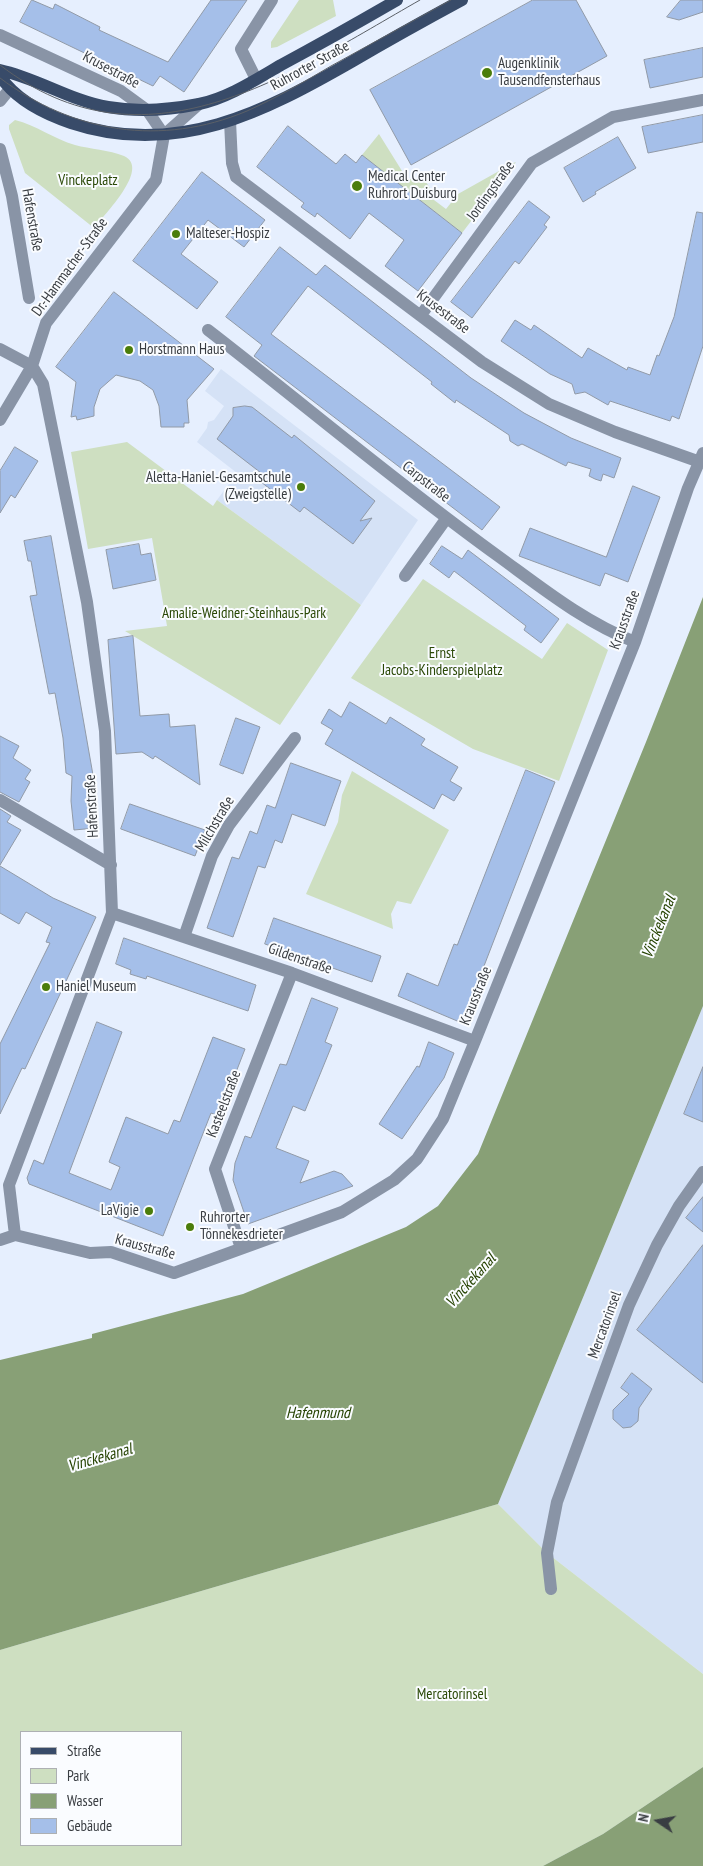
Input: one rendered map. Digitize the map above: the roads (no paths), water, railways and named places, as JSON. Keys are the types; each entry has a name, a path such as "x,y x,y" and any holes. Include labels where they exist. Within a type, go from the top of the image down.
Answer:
{"main road":[{"name":"Ruhrorter Straße","path":"147,110 200,104 230,92 398,0"},
{"name":"Ruhrorter Straße","path":"164,135 197,131 277,103 462,0"},
{"name":"Krusestraße","path":"0,70 18,74 80,100 107,107 147,110"},
{"path":"0,76 9,90 43,110 84,127 135,135 164,135"}],"street":[{"path":"256,79 241,49 272,0"},
{"name":"Krusestraße","path":"0,35 121,91 147,110"},
{"path":"0,101 9,90"},
{"name":"Jordingstraße","path":"420,315 532,163 613,117 703,100"},
{"path":"147,110 164,135 200,104"},
{"name":"Krusestraße","path":"230,121 232,163 236,177 482,362 549,404 615,432 701,458"},
{"name":"Dr.-Hammacher-Straße","path":"0,420 32,366 46,322 156,180 164,135"},
{"name":"Hafenstraße","path":"0,149 12,196 29,298"},
{"name":"Carpstraße","path":"208,330 446,519 580,615 614,634 635,642"},
{"path":"0,349 32,366"},
{"name":"Hafenstraße","path":"15,1235 9,1185 112,913 105,731 87,602 43,384 32,366"},
{"name":"Krausstraße","path":"15,1235 90,1253 111,1252 174,1273 342,1212 394,1180 417,1159 443,1119 476,1040 635,642 688,488 701,458"},
{"path":"405,576 446,519"},
{"name":"Milchstraße","path":"184,937 212,856 229,825 295,738"},
{"path":"0,800 111,865"},
{"name":"Gildenstraße","path":"112,913 292,973 476,1040"},
{"name":"Kasteelstraße","path":"241,1248 215,1169 292,973"},
{"name":"Mercatorinsel","path":"551,1589 547,1553 557,1502 629,1305 657,1245 679,1206 703,1172"},
{"path":"0,1240 15,1235"}],"water":[{"path":"703,597 703,1006 498,1504 0,1650 0,1360 92,1338 92,1334 243,1294 406,1227 438,1206 478,1154"},
{"path":"703,1767 703,1866 543,1866 603,1834"}],"tram line":[{"path":"0,65 54,97 108,113 162,113 215,103 267,83 319,58 420,0"},
{"path":"0,78 28,97 57,111 88,122 119,129 150,131 182,129 215,122 258,106 451,0"}],"place":[{"name":"Augenklinik Tausendfensterhaus","path":"487,73"},
{"name":"Medical Center Ruhrort Duisburg","path":"357,186"},
{"name":"Malteser-Hospiz","path":"176,234"},
{"name":"Horstmann Haus","path":"129,350"},
{"name":"Aletta-Haniel-Gesamtschule (Zweigstelle)","path":"301,487"},
{"name":"Haniel Museum","path":"46,987"},
{"name":"LaVigie","path":"149,1211"},
{"name":"Ruhrorter Tönnekesdrieter","path":"190,1227"}],"park label":[{"name":"Vinckeplatz","path":"88,181"},
{"name":"Amalie-Weidner-Steinhaus-Park","path":"244,614"},
{"name":"Ernst Jacobs-Kinderspielplatz","path":"442,662"}],"water label":[{"name":"Vinckekanal","path":"659,927"},
{"name":"Vinckekanal","path":"471,1281"},
{"name":"Hafenmund","path":"318,1413"},
{"name":"Vinckekanal","path":"100,1458"}]}
